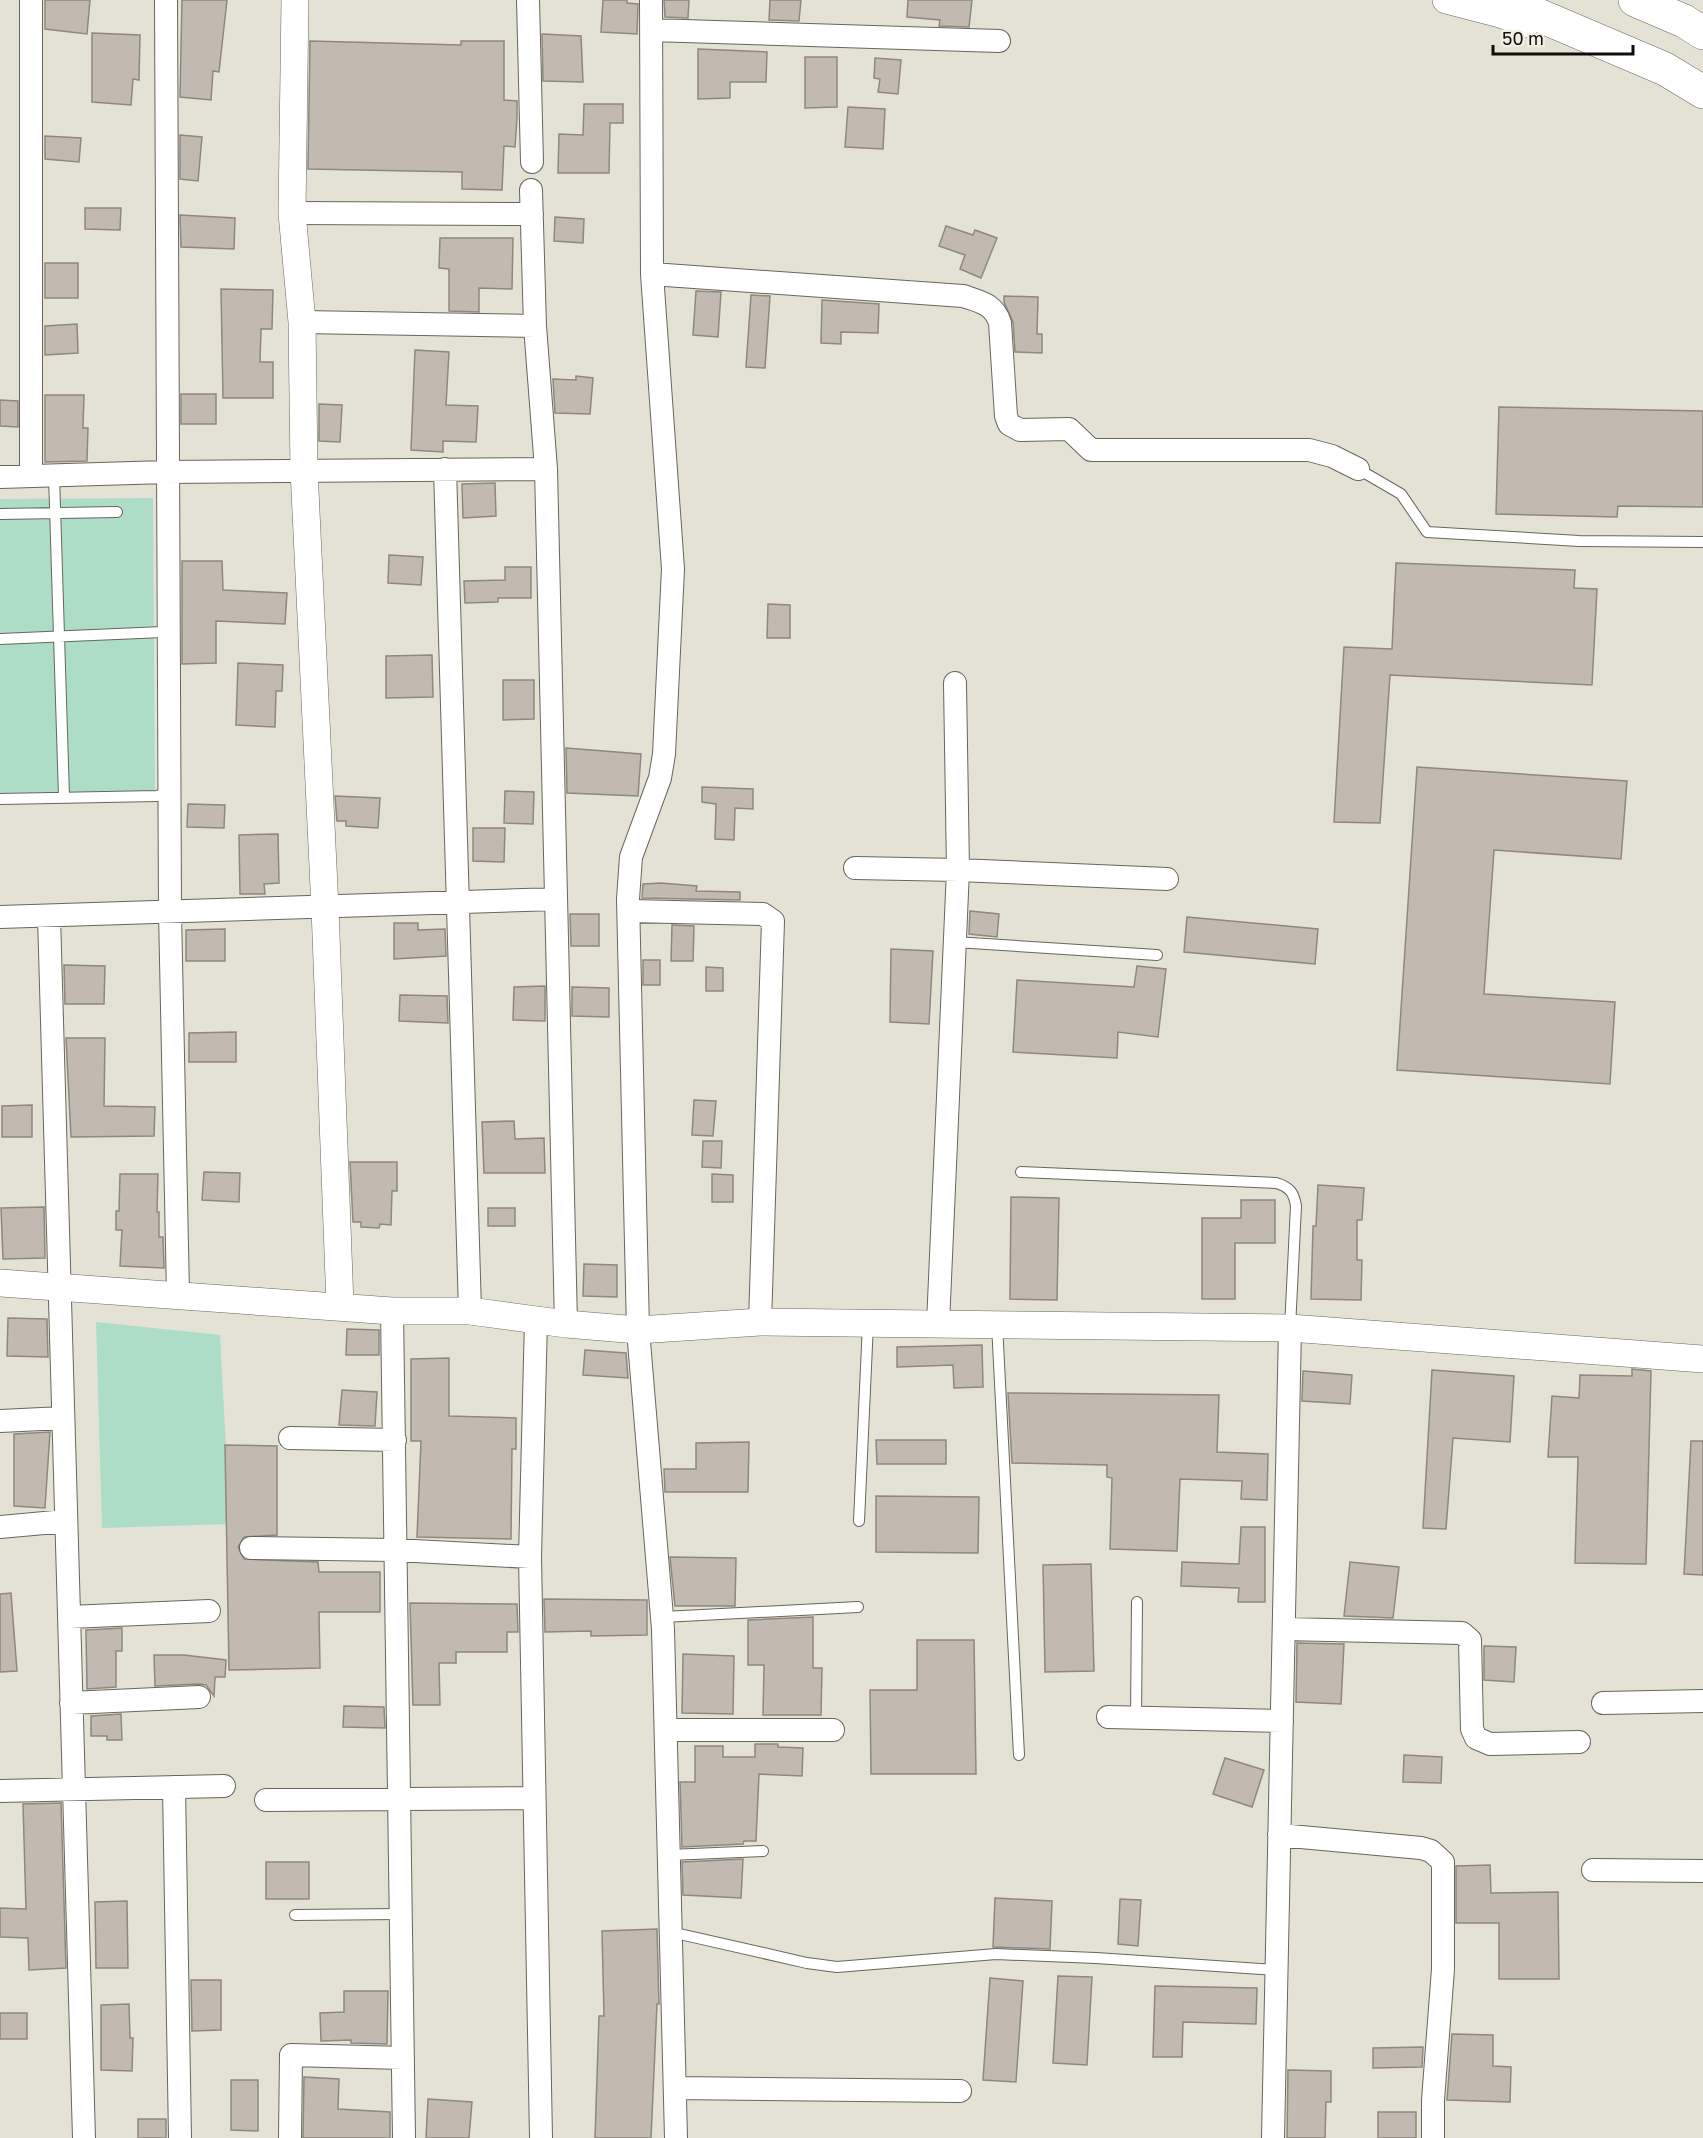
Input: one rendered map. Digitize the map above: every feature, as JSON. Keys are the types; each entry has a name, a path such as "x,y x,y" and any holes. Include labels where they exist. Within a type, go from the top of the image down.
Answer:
{"highway":[{"path":"1503,0 1665,69 1703,92"},
{"path":"1635,0 1684,21 1703,33"}],"street":[{"path":"31,0 42,474"},
{"path":"166,0 166,472 170,912 178,1294"},
{"path":"295,0 292,213 302,322 304,470 325,908 340,1305"},
{"path":"528,0 532,162"},
{"path":"651,0 652,274 673,569 664,753 660,778 631,857 629,911 638,1330 663,1617 676,2138"},
{"path":"1446,0 1500,14 1579,45 1671,90 1703,109"},
{"path":"651,30 999,41"},
{"path":"531,190 535,326 546,470 566,1324"},
{"path":"292,213 532,214"},
{"path":"652,274 963,296 988,304 996,310 1000,323 1006,416 1009,424 1020,430 1069,429 1091,450 1309,450 1332,456 1359,469"},
{"path":"302,322 535,326"},
{"path":"445,469 470,1311"},
{"path":"0,477 42,474 304,470 546,470"},
{"path":"938,1324 958,870 955,683"},
{"path":"855,868 1167,879"},
{"path":"0,917 556,899"},
{"path":"629,911 763,914 773,921 760,1322"},
{"path":"49,916 84,2138"},
{"path":"0,1283 340,1305 392,1311 470,1311 566,1324 638,1330 760,1322 1290,1328 1703,1359"},
{"path":"392,1311 404,2138"},
{"path":"536,1320 530,1557 541,2138"},
{"path":"1273,2138 1290,1328"},
{"path":"0,1421 63,1418"},
{"path":"291,1438 395,1440"},
{"path":"0,1527 66,1521"},
{"path":"251,1548 395,1550 530,1557"},
{"path":"69,1617 209,1611"},
{"path":"1284,1629 1462,1632 1470,1640 1472,1729 1476,1738 1490,1744 1580,1742"},
{"path":"71,1703 199,1697"},
{"path":"1603,1703 1703,1701"},
{"path":"1108,1717 1282,1721"},
{"path":"666,1730 833,1730"},
{"path":"0,1791 224,1786"},
{"path":"174,1787 180,2138"},
{"path":"266,1800 534,1798"},
{"path":"1280,1835 1421,1848 1431,1851 1443,1862 1443,1969 1433,2089 1433,2138"},
{"path":"1593,1870 1703,1871"},
{"path":"290,2138 291,2055 403,2058"},
{"path":"675,2088 960,2091"}],"lane":[{"path":"1359,469 1401,494 1427,532 1579,541 1703,542"},
{"path":"42,474 55,513 64,797"},
{"path":"0,514 117,512"},
{"path":"0,799 157,795 166,791 160,522"},
{"path":"0,639 163,632"},
{"path":"955,942 1157,955"},
{"path":"1021,1172 1276,1183 1287,1186 1294,1194 1296,1206 1290,1328"},
{"path":"859,1521 868,1323"},
{"path":"997,1324 1018,1755"},
{"path":"1136,1718 1137,1602"},
{"path":"663,1617 858,1607"},
{"path":"669,1855 763,1851"},
{"path":"295,1915 400,1914"},
{"path":"671,1932 807,1963 837,1967 996,1954 1277,1970"}],"green space":[{"path":"153,498 155,793 0,793 0,499"},
{"path":"96,1322 220,1335 230,1524 102,1528"}],"building":[{"path":"45,0 90,0 87,34 45,29"},
{"path":"182,0 227,0 219,72 213,71 211,100 180,97"},
{"path":"603,0 627,0 627,3 638,4 637,34 601,32"},
{"path":"664,0 689,0 688,18 665,17"},
{"path":"770,0 801,0 799,21 769,20"},
{"path":"908,0 972,0 969,27 939,26 940,20 907,17"},
{"path":"92,33 140,35 139,80 133,79 131,105 92,102"},
{"path":"542,34 581,36 583,82 543,81"},
{"path":"310,41 461,45 461,41 504,41 504,100 517,101 517,118 515,147 504,146 502,190 462,189 462,172 308,169"},
{"path":"698,49 767,52 766,82 730,82 730,98 698,99"},
{"path":"805,57 837,57 837,107 805,108"},
{"path":"875,58 901,60 898,94 878,92 880,79 874,78"},
{"path":"584,104 623,104 623,123 610,123 609,173 558,173 559,134 583,135"},
{"path":"848,107 885,109 883,149 845,147"},
{"path":"180,135 202,137 198,181 180,179"},
{"path":"45,136 81,138 79,162 45,159"},
{"path":"85,208 121,208 120,230 85,229"},
{"path":"180,215 235,218 234,249 181,247"},
{"path":"555,217 584,219 583,243 554,241"},
{"path":"946,226 973,235 975,230 997,238 981,278 960,269 965,255 939,246"},
{"path":"440,238 513,238 512,289 479,288 479,312 449,311 449,269 439,268"},
{"path":"45,263 78,263 78,298 45,298"},
{"path":"221,289 273,290 272,329 261,329 260,362 273,362 273,398 223,398"},
{"path":"696,291 721,292 718,337 693,335"},
{"path":"751,295 770,296 765,368 746,367"},
{"path":"1004,296 1038,297 1037,334 1042,334 1042,353 1015,352 1013,322 1004,302"},
{"path":"822,300 879,304 878,333 841,332 841,344 821,343"},
{"path":"77,324 78,353 45,355 45,326"},
{"path":"415,350 449,352 446,405 478,406 476,442 443,441 443,452 411,450"},
{"path":"576,376 593,378 590,414 555,413 553,379 576,380"},
{"path":"181,394 216,394 216,424 181,424"},
{"path":"45,395 84,395 83,428 88,428 87,461 45,462"},
{"path":"0,400 18,401 18,427 0,426"},
{"path":"319,404 342,405 340,442 319,441"},
{"path":"1499,407 1703,411 1703,507 1618,506 1617,517 1496,514"},
{"path":"495,483 496,516 463,518 462,484"},
{"path":"389,555 423,557 421,585 388,583"},
{"path":"182,561 222,561 223,590 287,593 285,624 216,621 216,663 182,664"},
{"path":"1396,563 1575,570 1574,588 1597,589 1592,685 1390,675 1380,823 1334,822 1344,647 1392,649"},
{"path":"505,567 531,567 531,598 498,598 498,602 465,603 464,581 505,580"},
{"path":"768,604 790,605 790,638 767,638"},
{"path":"432,655 433,697 386,698 386,656"},
{"path":"238,663 283,665 282,691 276,691 275,727 236,725"},
{"path":"503,680 534,680 534,719 503,720"},
{"path":"566,748 641,754 638,796 567,793"},
{"path":"1417,767 1627,781 1621,859 1494,850 1484,994 1615,1002 1610,1084 1397,1070"},
{"path":"702,787 753,789 753,809 735,808 734,840 715,839 716,804 702,802"},
{"path":"505,791 534,792 533,824 504,823"},
{"path":"335,796 380,798 378,828 346,826 346,821 337,821"},
{"path":"188,804 225,805 224,828 187,827"},
{"path":"473,828 505,828 504,862 473,861"},
{"path":"278,834 279,883 264,884 265,894 240,894 239,835"},
{"path":"643,884 697,886 696,891 740,892 740,900 642,898"},
{"path":"970,911 999,914 997,937 969,934"},
{"path":"570,914 599,914 599,946 571,946"},
{"path":"1187,917 1318,929 1315,964 1184,952"},
{"path":"394,923 418,923 418,930 445,929 446,956 394,959"},
{"path":"672,925 694,926 693,961 671,961"},
{"path":"225,929 225,961 186,961 186,930"},
{"path":"891,949 933,951 929,1024 890,1022"},
{"path":"643,960 660,960 660,985 643,985"},
{"path":"64,965 105,966 104,1004 65,1004"},
{"path":"1137,966 1166,969 1158,1037 1118,1032 1117,1058 1013,1052 1017,980 1134,987"},
{"path":"706,967 723,968 723,991 706,991"},
{"path":"545,986 545,1021 513,1020 514,987"},
{"path":"572,987 609,988 609,1017 572,1016"},
{"path":"400,995 447,996 448,1023 399,1021"},
{"path":"236,1032 236,1062 189,1062 189,1033"},
{"path":"66,1038 105,1038 104,1106 155,1107 154,1136 71,1137"},
{"path":"694,1100 716,1101 713,1136 692,1135"},
{"path":"32,1105 32,1137 2,1137 2,1106"},
{"path":"514,1121 515,1139 544,1138 545,1173 484,1173 482,1122"},
{"path":"703,1141 722,1141 721,1168 702,1167"},
{"path":"350,1162 397,1162 397,1191 392,1191 391,1225 380,1224 379,1228 361,1227 361,1222 353,1222"},
{"path":"204,1172 240,1173 239,1202 202,1200"},
{"path":"120,1174 158,1174 157,1212 159,1212 159,1237 163,1237 164,1268 120,1266 122,1230 116,1230 116,1211 119,1211"},
{"path":"712,1174 733,1175 733,1202 712,1202"},
{"path":"1318,1185 1364,1188 1362,1220 1357,1220 1357,1260 1362,1260 1361,1300 1311,1299 1313,1226 1316,1226"},
{"path":"1011,1197 1059,1198 1057,1300 1010,1299"},
{"path":"1241,1200 1275,1200 1275,1243 1235,1243 1235,1299 1202,1299 1202,1218 1241,1218"},
{"path":"44,1207 45,1258 3,1259 1,1208"},
{"path":"488,1208 515,1208 515,1226 488,1226"},
{"path":"584,1264 617,1265 617,1297 583,1296"},
{"path":"8,1318 47,1319 48,1357 7,1356"},
{"path":"347,1329 379,1330 379,1355 346,1355"},
{"path":"982,1345 983,1387 954,1388 953,1365 897,1367 897,1347"},
{"path":"585,1350 626,1353 628,1378 583,1375"},
{"path":"449,1358 449,1416 516,1418 516,1449 512,1449 511,1539 417,1537 421,1441 411,1441 411,1359"},
{"path":"1632,1369 1651,1371 1646,1564 1575,1563 1578,1457 1548,1457 1552,1396 1579,1398 1580,1375 1632,1376"},
{"path":"1432,1370 1514,1376 1510,1442 1453,1438 1446,1529 1423,1528"},
{"path":"1303,1371 1352,1375 1350,1404 1302,1401"},
{"path":"342,1390 377,1392 375,1426 339,1425"},
{"path":"1008,1393 1219,1395 1217,1452 1268,1454 1267,1500 1241,1499 1242,1481 1180,1479 1177,1551 1110,1549 1112,1478 1107,1477 1107,1465 1012,1463"},
{"path":"50,1432 45,1508 14,1506 14,1434"},
{"path":"876,1440 946,1440 946,1464 877,1464"},
{"path":"1691,1441 1703,1441 1703,1575 1684,1574"},
{"path":"749,1442 748,1492 665,1492 664,1469 696,1469 696,1443"},
{"path":"225,1445 277,1446 277,1535 244,1537 238,1547 244,1559 318,1562 319,1572 380,1572 380,1612 319,1612 320,1668 229,1670"},
{"path":"876,1496 979,1497 978,1553 876,1552"},
{"path":"1241,1527 1265,1527 1265,1602 1238,1602 1239,1588 1181,1586 1182,1562 1239,1564"},
{"path":"670,1557 736,1558 735,1606 675,1606"},
{"path":"1350,1562 1399,1567 1393,1618 1344,1616"},
{"path":"1091,1564 1094,1671 1045,1672 1043,1565"},
{"path":"11,1593 17,1671 0,1672 0,1594"},
{"path":"544,1599 647,1600 647,1635 591,1636 591,1631 545,1632"},
{"path":"410,1603 517,1604 518,1632 507,1632 507,1652 456,1652 456,1663 439,1663 440,1705 413,1705"},
{"path":"813,1617 813,1668 822,1668 821,1715 763,1715 764,1665 748,1665 748,1620"},
{"path":"122,1628 122,1651 116,1651 116,1687 87,1689 86,1630"},
{"path":"917,1640 974,1640 976,1774 871,1774 870,1690 917,1690"},
{"path":"1297,1643 1344,1644 1341,1704 1296,1702"},
{"path":"1484,1646 1516,1647 1514,1682 1484,1680"},
{"path":"683,1654 734,1656 733,1714 682,1713"},
{"path":"154,1655 184,1655 226,1660 225,1677 215,1677 214,1696 206,1685 155,1686"},
{"path":"344,1706 384,1707 385,1728 343,1727"},
{"path":"121,1714 122,1740 107,1740 107,1736 91,1736 91,1716"},
{"path":"755,1744 778,1744 778,1747 803,1748 802,1776 759,1774 756,1841 744,1841 743,1844 682,1847 680,1782 695,1782 695,1746 723,1746 723,1757 755,1757"},
{"path":"1404,1755 1442,1757 1441,1783 1403,1782"},
{"path":"1225,1758 1264,1770 1252,1807 1213,1794"},
{"path":"61,1803 66,1968 29,1970 28,1938 0,1937 0,1908 26,1909 23,1804"},
{"path":"743,1859 741,1898 683,1895 682,1862"},
{"path":"266,1862 309,1862 309,1899 266,1899"},
{"path":"1490,1865 1491,1893 1558,1892 1559,1979 1499,1979 1499,1923 1456,1923 1456,1866"},
{"path":"995,1898 1052,1901 1050,1949 993,1947"},
{"path":"1120,1899 1141,1900 1138,1946 1118,1944"},
{"path":"127,1901 128,1968 96,1968 95,1902"},
{"path":"657,1929 659,2004 657,2004 651,2138 595,2138 599,2016 604,2016 602,1931"},
{"path":"1058,1976 1092,1977 1087,2065 1053,2063"},
{"path":"990,1978 1023,1981 1016,2082 983,2080"},
{"path":"191,1980 221,1980 221,2030 192,2031"},
{"path":"1155,1986 1257,1988 1256,2024 1183,2022 1182,2057 1153,2057"},
{"path":"344,1991 388,1991 387,2044 351,2043 351,2040 321,2041 320,2013 344,2012"},
{"path":"129,2004 130,2038 133,2038 132,2071 101,2070 101,2005"},
{"path":"0,2013 27,2013 27,2039 0,2039"},
{"path":"1452,2034 1493,2035 1493,2066 1511,2067 1510,2102 1447,2100"},
{"path":"1423,2047 1422,2067 1373,2068 1373,2048"},
{"path":"1288,2070 1331,2071 1331,2102 1326,2102 1325,2138 1287,2138"},
{"path":"304,2077 339,2079 338,2109 390,2112 390,2138 303,2138"},
{"path":"231,2080 258,2080 258,2131 231,2130"},
{"path":"428,2099 472,2102 469,2138 426,2138"},
{"path":"1378,2112 1416,2112 1416,2138 1378,2138"},
{"path":"138,2119 166,2119 166,2138 138,2138"}]}
